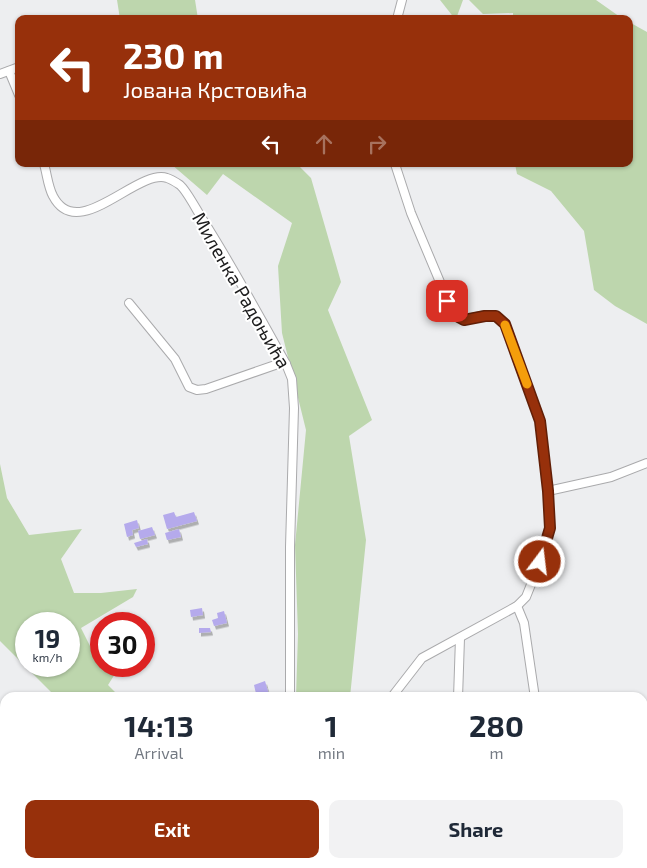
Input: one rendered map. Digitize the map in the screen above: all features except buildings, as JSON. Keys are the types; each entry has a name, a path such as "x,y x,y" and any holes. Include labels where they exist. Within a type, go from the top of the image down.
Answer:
{"street":[{"path":"398,15 402,0"},
{"path":"0,74 15,69"},
{"path":"9,71 15,85"},
{"name":"Миленка Радоњића","path":"45,167 52,195 59,205 67,211 82,211 100,207 150,178 166,178 180,185 219,244 286,364 292,379 294,408 290,547 290,692"},
{"path":"396,167 411,213 453,314 464,320 496,316 505,324 540,421 550,528 543,554 526,597 516,606 422,658 396,692"},
{"path":"129,303 174,359 189,387 197,390 206,390 278,364 286,364"},
{"path":"548,491 611,477 647,463"},
{"path":"516,606 524,623 534,692"},
{"path":"458,692 460,638"}],"green space":[{"path":"117,0 195,0 197,15 119,15"},
{"path":"440,0 463,0 457,15 452,15"},
{"path":"469,0 596,0 617,15 513,15 513,13 483,14"},
{"path":"633,24 647,32 647,324 615,306 594,290 584,231 551,191 517,174 516,167 633,167"},
{"path":"174,167 300,167 311,178 341,282 328,310 372,420 349,436 366,540 351,692 296,692 298,634 295,545 306,430 282,333 278,266 292,223 223,174 207,195"},
{"path":"0,464 7,498 29,535 82,529 61,559 74,593 101,593 137,589 133,597 108,612 90,612 90,623 81,628 90,646 90,677 113,677 108,685 115,692 51,692 36,677 80,677 80,612 15,612 15,656 0,641"}],"slow traffic":[{"path":"505,325 527,384"}],"route":[{"path":"447,301 453,314 464,320 496,316 505,324 517,356 540,421 548,491 550,528 540,562"}]}
